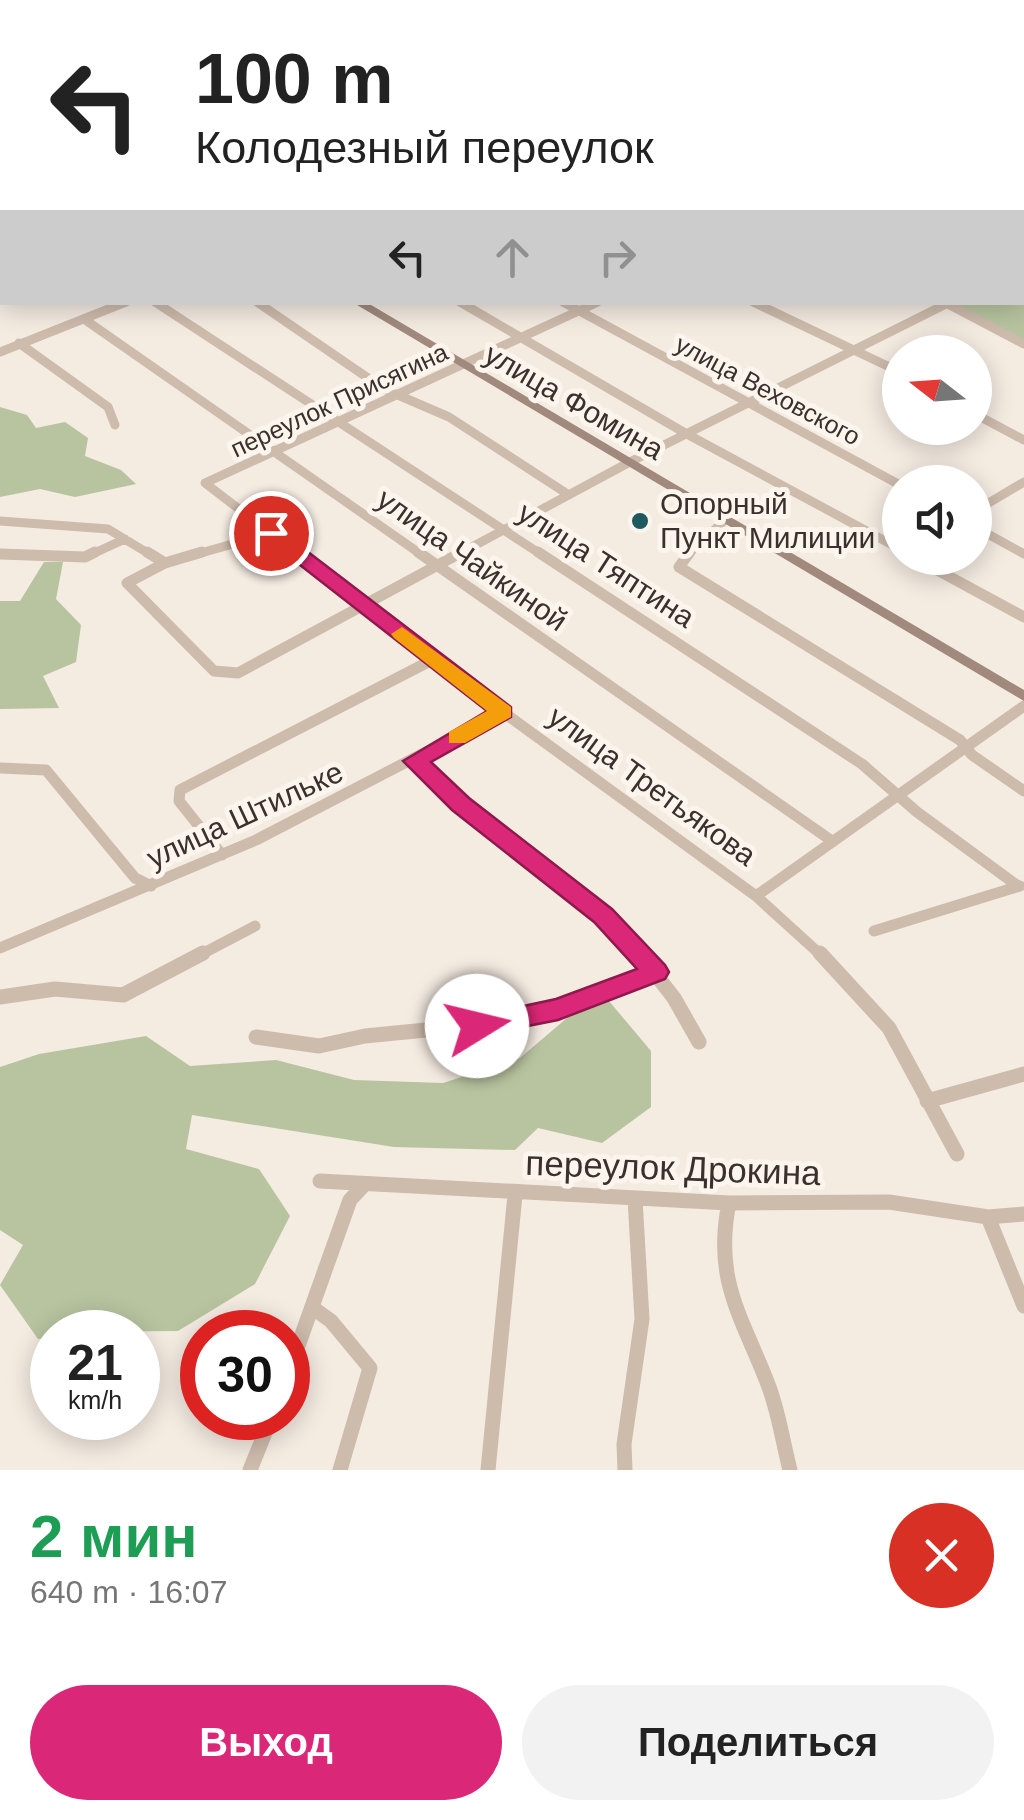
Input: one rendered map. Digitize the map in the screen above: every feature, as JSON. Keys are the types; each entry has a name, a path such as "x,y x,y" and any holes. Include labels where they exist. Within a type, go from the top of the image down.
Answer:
{"street":[{"path":"0,352 119,305"},
{"name":"улица Тяптина","path":"160,305 382,454 506,529 901,793 917,812 1021,886"},
{"path":"261,305 348,366 476,432 569,495"},
{"name":"улица Фомина","path":"362,305 1024,696"},
{"path":"466,305 685,433 882,539"},
{"name":"улица Веховского","path":"569,305 882,474"},
{"name":"переулок Присягина","path":"205,483 593,305"},
{"path":"760,305 882,362"},
{"path":"271,533 165,563 127,582 214,671 238,674 628,462 859,350 941,305"},
{"path":"949,305 1024,344"},
{"name":"улица Чайкиной","path":"84,320 832,841"},
{"path":"19,344 108,406 115,425"},
{"path":"992,423 1024,440"},
{"path":"992,500 1024,482"},
{"name":"улица Третьякова","path":"205,483 503,712 756,896 817,950 888,1028 958,1154"},
{"path":"726,519 699,540 678,563 680,568 967,747 1024,791"},
{"path":"0,522 101,528 165,563"},
{"path":"992,536 1024,554"},
{"path":"0,554 79,558 126,539"},
{"path":"948,575 1024,616"},
{"path":"222,855 179,801 180,790 434,659"},
{"path":"756,896 1024,706"},
{"name":"улица Штильке","path":"0,948 222,855 415,761 503,712"},
{"path":"415,761 460,804 603,916 682,1005 699,1042"},
{"path":"0,768 46,770 135,878 151,886"},
{"path":"874,931 1021,886"},
{"path":"0,996 55,989 123,996 255,926"},
{"path":"256,1038 319,1046 365,1036 507,1022 558,1009 656,972"},
{"path":"927,1100 1024,1074"},
{"name":"переулок Дрокина","path":"320,1181 729,1203 890,1202 988,1217 1024,1214"},
{"path":"310,1316 350,1200 363,1186"},
{"path":"488,1470 514,1194"},
{"path":"625,1470 624,1444 642,1319 635,1199"},
{"path":"729,1203 722,1230 730,1306 767,1382 790,1470"},
{"path":"988,1217 1024,1306"},
{"path":"313,1308 331,1321 370,1368 340,1470"},
{"path":"250,1470 262,1440"}],"green space":[{"path":"1024,305 1024,340 955,306"},
{"path":"0,407 27,415 36,428 65,422 88,438 85,456 121,470 136,484 75,497 40,489 0,497"},
{"path":"44,562 63,562 56,599 81,625 76,662 43,676 59,708 0,709 0,601 20,601"},
{"path":"609,1001 651,1051 651,1107 602,1143 538,1128 515,1150 394,1147 192,1115 186,1149 259,1169 290,1216 255,1284 212,1310 180,1310 180,1330 160,1331 160,1310 30,1310 30,1328 0,1285 23,1245 0,1230 0,1067 39,1054 146,1036 190,1066 276,1060 354,1080 443,1083 520,1058 574,1012"}],"slow traffic":[{"path":"402,634 503,712 457,737"}],"place":[{"name":"Опорный Пункт Милиции","path":"640,521"}],"route":[{"path":"271,533 503,712 415,761 460,804 603,916 656,972 558,1009 477,1026"}]}
